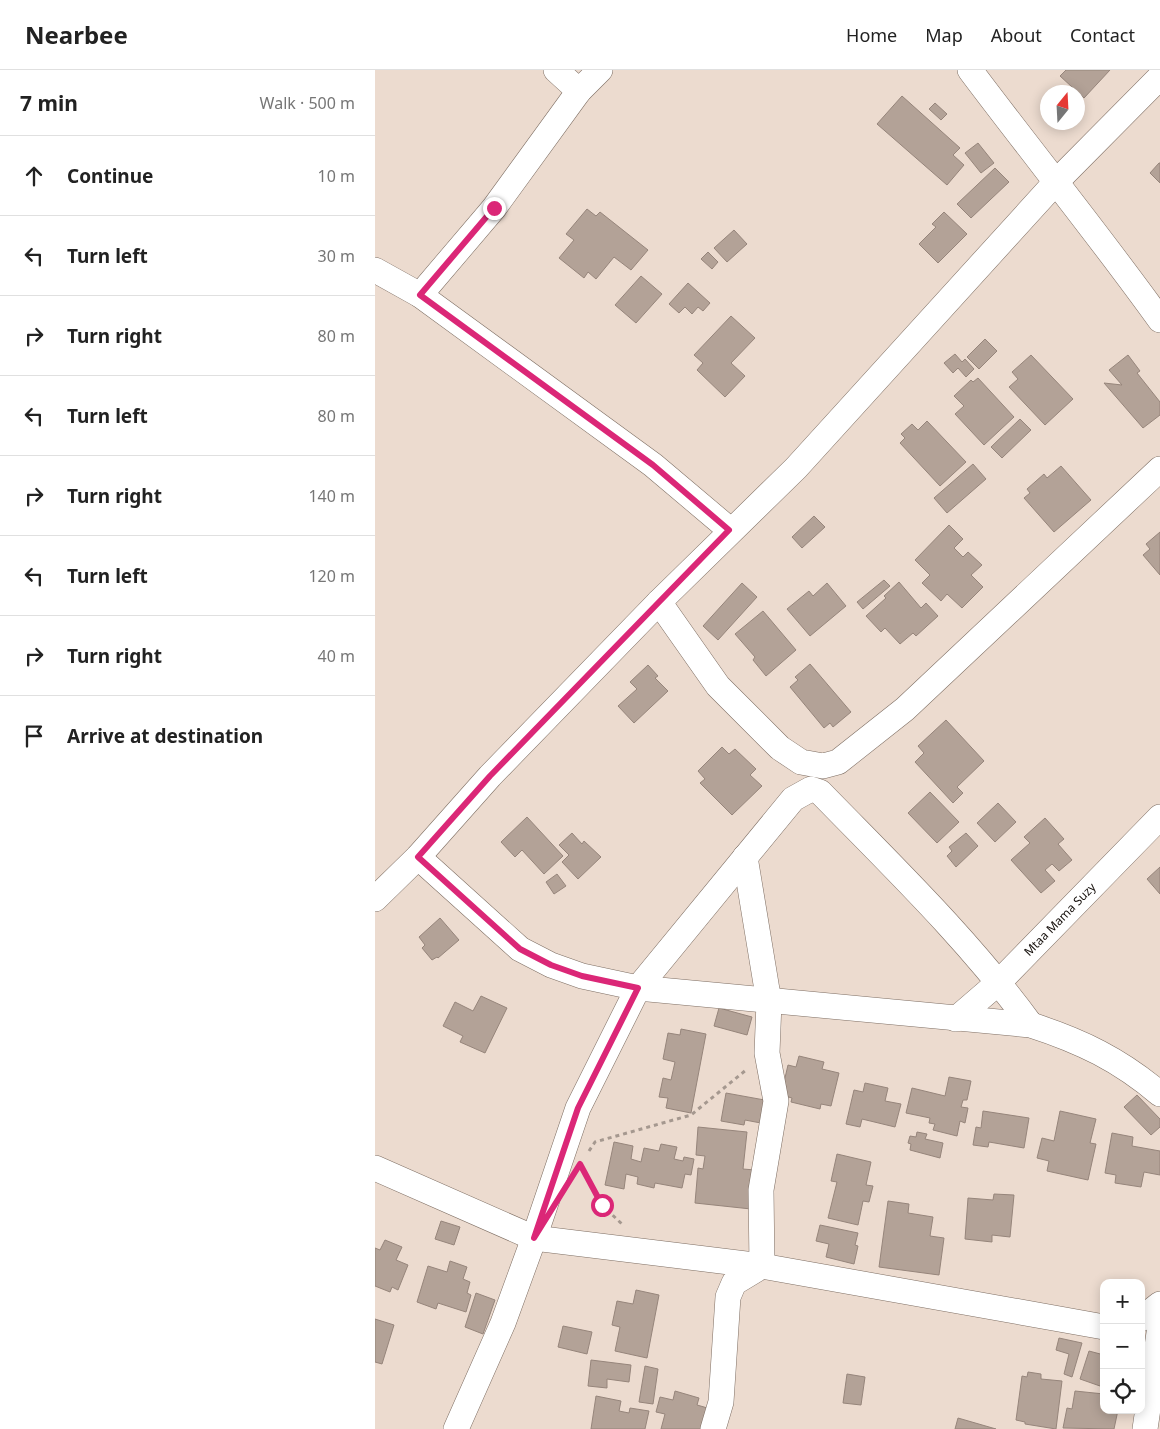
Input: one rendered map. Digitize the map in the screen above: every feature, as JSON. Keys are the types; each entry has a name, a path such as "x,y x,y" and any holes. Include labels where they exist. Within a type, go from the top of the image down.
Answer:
{"street":[{"path":"556,70 579,91"},
{"path":"420,295 494,208 579,91 600,70"},
{"path":"970,70 1055,183 1085,218 1160,320"},
{"path":"377,892 418,857 490,776 659,602 729,530 796,468 1055,183 1160,77"},
{"path":"375,270 420,295 653,465 729,530"},
{"path":"659,602 718,686 780,748 801,762 823,766 838,762 905,709 1160,470"},
{"path":"456,1429 503,1323 578,1108 638,988 793,799 811,789 820,792 929,904 999,982 1031,1025"},
{"name":"Mtaa Mama Suzy","path":"956,1019 999,982 1160,817"},
{"path":"418,857 520,949 551,965 582,976 638,988 769,1002 1031,1025 1094,1050 1133,1071 1160,1094"},
{"path":"745,857 769,1002 767,1053 776,1101 761,1190 763,1266"},
{"path":"375,1168 534,1238 763,1266 1100,1326"},
{"path":"713,1429 721,1402 728,1297 734,1284 763,1266"},
{"path":"1145,1316 1160,1304"},
{"path":"1145,1429 1147,1367 1160,1326"}],"path":[{"path":"585,1157 595,1142 691,1115 767,1053"},
{"path":"575,1172 580,1164 602,1205 627,1229 633,1250"}],"building":[{"path":"1066,70 1110,70 1085,97 1085,85 1070,85 1060,76"},
{"path":"902,96 960,148 953,155 964,165 947,185 877,124"},
{"path":"935,103 947,114 941,120 929,109"},
{"path":"978,143 994,163 981,173 965,153"},
{"path":"1160,163 1160,183 1150,173"},
{"path":"995,168 1009,182 971,218 957,204"},
{"path":"587,209 596,216 600,212 648,250 631,270 614,257 596,279 588,272 584,278 559,258 574,240 566,234"},
{"path":"944,212 967,234 938,263 919,244 936,227 932,224"},
{"path":"734,230 747,244 727,262 714,248"},
{"path":"708,252 718,262 712,269 701,259"},
{"path":"641,276 662,294 636,323 615,305"},
{"path":"688,283 710,303 703,311 698,307 692,314 685,307 679,313 669,304"},
{"path":"731,316 755,338 731,363 745,376 725,397 697,370 703,363 694,355"},
{"path":"985,339 997,351 979,369 967,357"},
{"path":"955,354 962,362 965,359 974,369 966,377 958,368 953,373 944,363"},
{"path":"1031,355 1073,399 1045,425 1009,387 1018,379 1012,372"},
{"path":"1128,355 1140,371 1137,373 1160,402 1160,415 1143,428 1104,383 1122,385 1109,370"},
{"path":"978,378 1014,417 984,445 955,414 964,406 954,396 971,380 973,382"},
{"path":"1020,419 1031,430 1002,458 991,447"},
{"path":"927,421 966,462 940,486 900,443 905,438 901,434 912,424 918,430"},
{"path":"973,464 986,479 947,513 934,498"},
{"path":"1061,466 1091,500 1054,532 1024,498 1030,493 1027,489 1044,474 1047,478"},
{"path":"814,516 825,527 802,548 792,537"},
{"path":"949,525 963,539 954,548 963,557 968,552 982,565 971,575 983,587 962,608 947,594 941,601 922,583 930,575 915,560"},
{"path":"1160,532 1160,575 1143,555 1150,549 1146,544"},
{"path":"884,580 890,586 863,609 857,602"},
{"path":"899,582 921,608 926,603 938,616 916,636 913,633 900,644 885,628 881,632 866,616 886,598 884,596"},
{"path":"742,583 757,597 718,640 703,626"},
{"path":"827,583 846,606 810,636 787,609 809,591 813,596"},
{"path":"763,611 796,650 766,676 753,660 755,657 735,634"},
{"path":"810,664 851,712 833,727 830,723 824,728 790,687 798,680 795,677"},
{"path":"648,665 658,676 655,678 668,691 634,723 618,706 637,689 630,682"},
{"path":"946,720 984,761 957,787 963,793 953,803 915,762 924,753 918,746"},
{"path":"722,747 729,754 735,749 756,769 750,775 762,786 732,815 700,783 705,779 698,771"},
{"path":"930,792 959,822 937,843 908,813"},
{"path":"998,803 1016,822 995,842 977,823"},
{"path":"527,817 563,856 544,874 522,850 515,857 501,842"},
{"path":"1045,818 1064,839 1058,844 1072,860 1059,871 1052,864 1045,870 1055,881 1041,893 1011,860 1030,843 1024,837"},
{"path":"572,833 582,844 584,841 601,857 578,879 562,862 569,855 559,845"},
{"path":"966,833 978,846 956,867 947,856 952,851 949,847"},
{"path":"1160,867 1160,894 1147,879"},
{"path":"557,874 566,886 554,894 546,882"},
{"path":"440,918 459,940 438,958 432,960 422,948 425,945 419,937"},
{"path":"481,996 507,1008 485,1053 460,1042 463,1036 443,1026 455,1002 473,1011"},
{"path":"719,1008 752,1017 747,1035 714,1026"},
{"path":"681,1029 706,1034 691,1113 666,1108 668,1098 659,1097 663,1078 671,1080 675,1062 663,1059 668,1033 680,1035"},
{"path":"799,1056 824,1062 822,1069 839,1073 831,1106 821,1104 820,1109 791,1102 792,1098 781,1095 788,1065 796,1067"},
{"path":"949,1077 971,1081 967,1100 963,1100 961,1107 968,1108 965,1123 960,1121 957,1136 933,1130 935,1124 929,1123 930,1118 906,1113 912,1088 945,1096"},
{"path":"865,1083 888,1088 885,1101 901,1104 895,1127 862,1119 860,1127 846,1124 854,1090 863,1092"},
{"path":"726,1093 770,1101 766,1124 745,1120 744,1125 721,1121"},
{"path":"1137,1095 1160,1119 1160,1127 1151,1135 1124,1107"},
{"path":"983,1111 1029,1118 1024,1148 989,1142 988,1147 973,1145 976,1127 981,1128"},
{"path":"1060,1111 1096,1119 1090,1143 1096,1144 1088,1180 1047,1171 1049,1161 1037,1158 1042,1138 1054,1141"},
{"path":"698,1127 747,1132 743,1169 755,1170 751,1209 695,1203 698,1168 703,1169 705,1156 696,1155"},
{"path":"917,1132 927,1134 925,1139 943,1143 940,1158 910,1150 911,1144 908,1143 910,1136 916,1137"},
{"path":"1112,1133 1133,1137 1132,1146 1160,1151 1160,1175 1144,1172 1141,1187 1115,1183 1116,1175 1105,1173"},
{"path":"614,1142 633,1146 631,1159 641,1162 644,1148 659,1151 661,1144 677,1147 674,1159 683,1161 684,1157 694,1159 691,1175 685,1174 682,1188 655,1183 654,1188 637,1184 638,1177 626,1174 624,1189 605,1185"},
{"path":"837,1154 871,1162 866,1185 873,1186 869,1202 863,1201 858,1225 828,1218 837,1182 831,1181"},
{"path":"994,1194 1014,1195 1010,1237 992,1235 992,1242 965,1239 968,1198 993,1200"},
{"path":"888,1201 909,1204 908,1213 933,1217 930,1236 944,1238 939,1275 879,1267"},
{"path":"441,1221 460,1227 454,1245 435,1239"},
{"path":"820,1225 858,1233 855,1245 858,1246 854,1264 826,1257 829,1244 816,1241"},
{"path":"385,1240 402,1247 396,1260 408,1265 398,1290 392,1287 390,1292 375,1286 375,1248 380,1250"},
{"path":"450,1261 467,1267 463,1279 470,1282 467,1293 471,1295 466,1312 438,1303 436,1309 417,1302 428,1266 447,1272"},
{"path":"636,1290 659,1295 647,1358 615,1351 620,1327 612,1325 617,1301 633,1304"},
{"path":"476,1293 495,1300 483,1334 465,1327"},
{"path":"375,1319 394,1325 382,1364 375,1362"},
{"path":"563,1326 592,1332 587,1354 558,1347"},
{"path":"1059,1338 1082,1343 1072,1377 1064,1374 1069,1354 1056,1350"},
{"path":"1089,1351 1100,1354 1100,1386 1080,1379"},
{"path":"591,1360 631,1365 629,1382 607,1379 607,1388 588,1386"},
{"path":"645,1366 658,1369 653,1404 639,1402"},
{"path":"1028,1372 1041,1374 1041,1379 1062,1381 1056,1429 1025,1424 1025,1422 1016,1420 1022,1376 1027,1377"},
{"path":"847,1374 865,1377 861,1405 843,1403"},
{"path":"675,1391 699,1398 697,1405 711,1409 706,1429 661,1429 665,1414 656,1412 660,1397 673,1400"},
{"path":"1075,1391 1100,1394 1100,1414 1117,1414 1114,1429 1063,1428 1067,1408 1072,1409"},
{"path":"596,1396 621,1401 619,1411 629,1413 630,1408 649,1411 645,1429 591,1429"},
{"path":"958,1418 996,1429 955,1429"}],"route":[{"path":"494,208 420,295 653,465 729,530 490,776 418,857 520,949 551,965 582,976 638,988 578,1108 534,1238 558,1196 580,1164 602,1205"}]}
